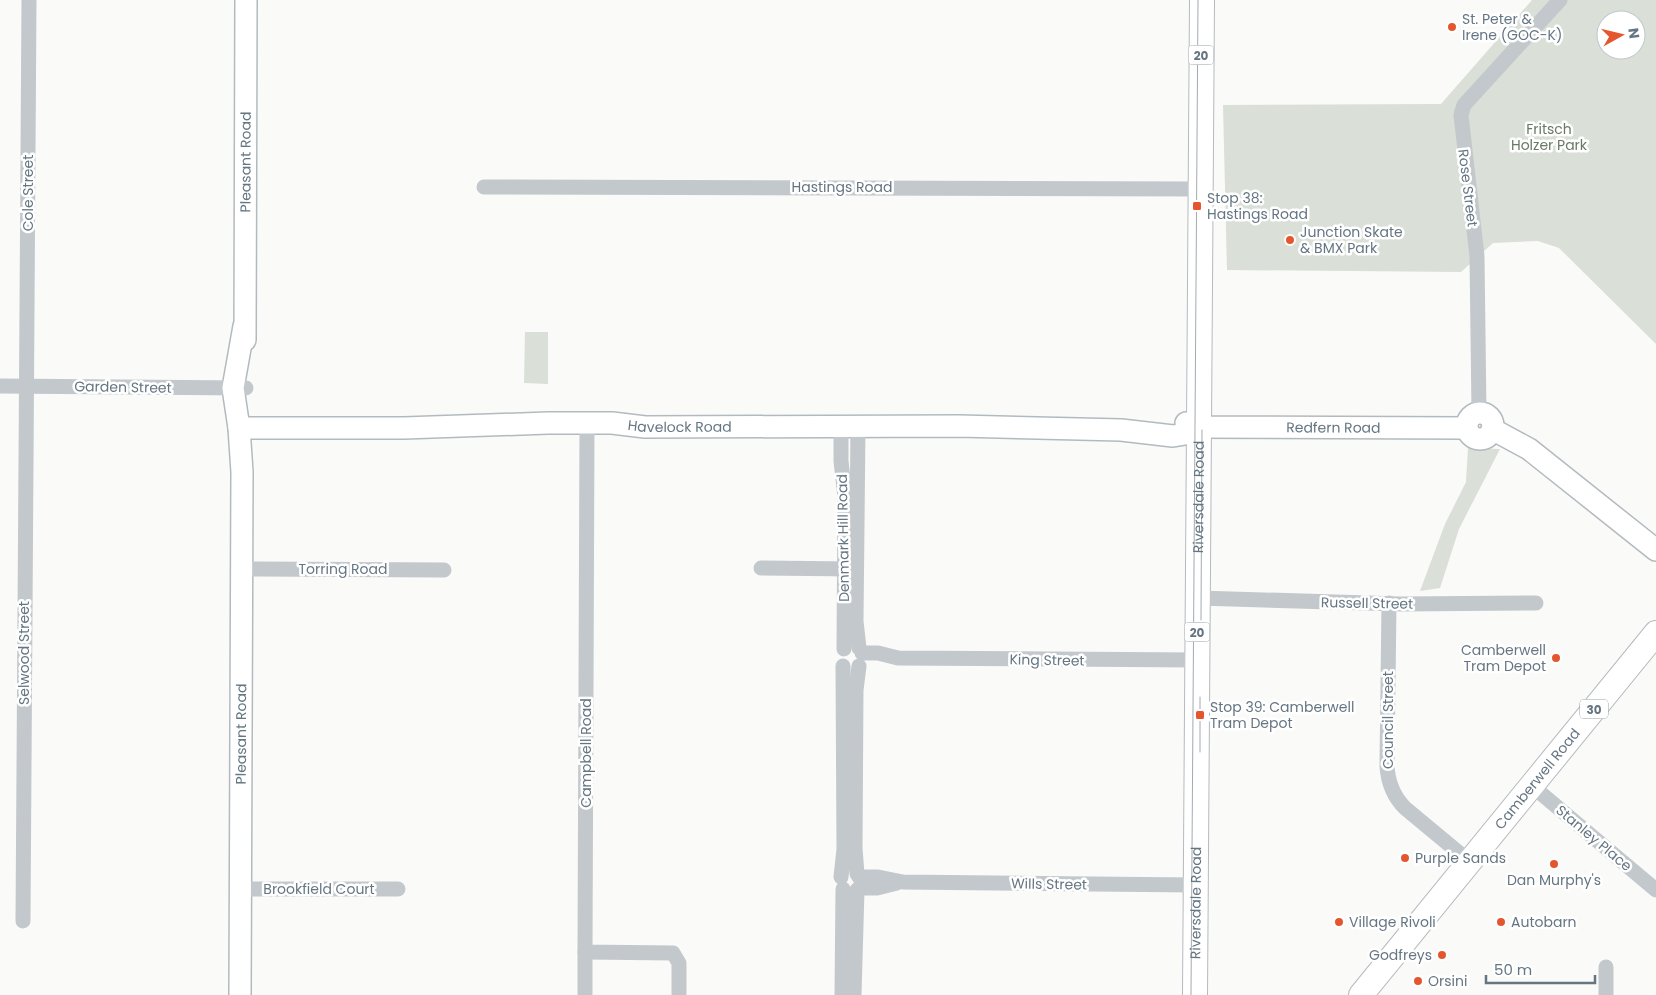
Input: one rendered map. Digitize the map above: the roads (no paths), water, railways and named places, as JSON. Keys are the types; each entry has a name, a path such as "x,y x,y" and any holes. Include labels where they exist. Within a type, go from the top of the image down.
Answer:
{"main road":[{"name":"Riversdale Road","path":"1195,995 1202,0"},
{"name":"Camberwell Road","path":"1361,995 1656,634"}],"street":[{"name":"Cole Street","path":"26,386 29,0"},
{"name":"Pleasant Road","path":"240,995 242,472 245,428 239,388 244,326 246,0"},
{"name":"Rose Street","path":"1479,423 1477,256 1461,115 1464,106 1560,0"},
{"name":"Hastings Road","path":"484,187 1200,189"},
{"name":"Garden Street","path":"0,386 239,388"},
{"name":"Selwood Street","path":"22,921 26,386"},
{"name":"Havelock Road","path":"245,428 404,428 586,423 645,427 958,426 1121,430 1169,423 1186,423 1198,427"},
{"name":"Campbell Road","path":"585,995 586,423"},
{"name":"Redfern Road","path":"1198,427 1479,423 1519,442 1656,550"},
{"name":"Denmark Hill Road","path":"842,995 855,848 857,656 856,621 850,569 850,427"},
{"path":"761,568 850,569"},
{"name":"Torring Road","path":"242,569 444,570"},
{"name":"Russell Street","path":"1198,598 1536,603"},
{"name":"Council Street","path":"1389,602 1387,766 1389,784 1396,798 1405,808 1470,862"},
{"name":"King Street","path":"843,666 851,669 857,656 878,653 898,658 1197,660"},
{"name":"Denmark Hill Road","path":"843,666 844,840 853,883 854,995"},
{"name":"Stanley Place","path":"1531,786 1656,890"},
{"name":"Wills Street","path":"853,883 878,877 903,882 1195,885"},
{"name":"Brookfield Court","path":"240,889 398,889"},
{"path":"585,952 672,953 679,963 679,995"},
{"path":"1606,967 1606,995"}],"tram line":[{"path":"1191,995 1198,0"},
{"path":"1201,620 1202,430"},
{"path":"1200,697 1200,752"}],"place":[{"name":"St. Peter & Irene (GOC-K)","path":"1452,27"},
{"name":"Stop 38: Hastings Road","path":"1197,206"},
{"name":"Junction Skate & BMX Park","path":"1290,240"},
{"name":"Camberwell Tram Depot","path":"1556,658"},
{"name":"Stop 39: Camberwell Tram Depot","path":"1200,715"},
{"name":"Purple Sands","path":"1405,858"},
{"name":"Dan Murphy's","path":"1554,864"},
{"name":"Village Rivoli","path":"1339,922"},
{"name":"Autobarn","path":"1501,922"},
{"name":"Godfreys","path":"1442,955"},
{"name":"Orsini","path":"1418,981"}],"park label":[{"name":"Fritsch Holzer Park","path":"1549,138"}]}
